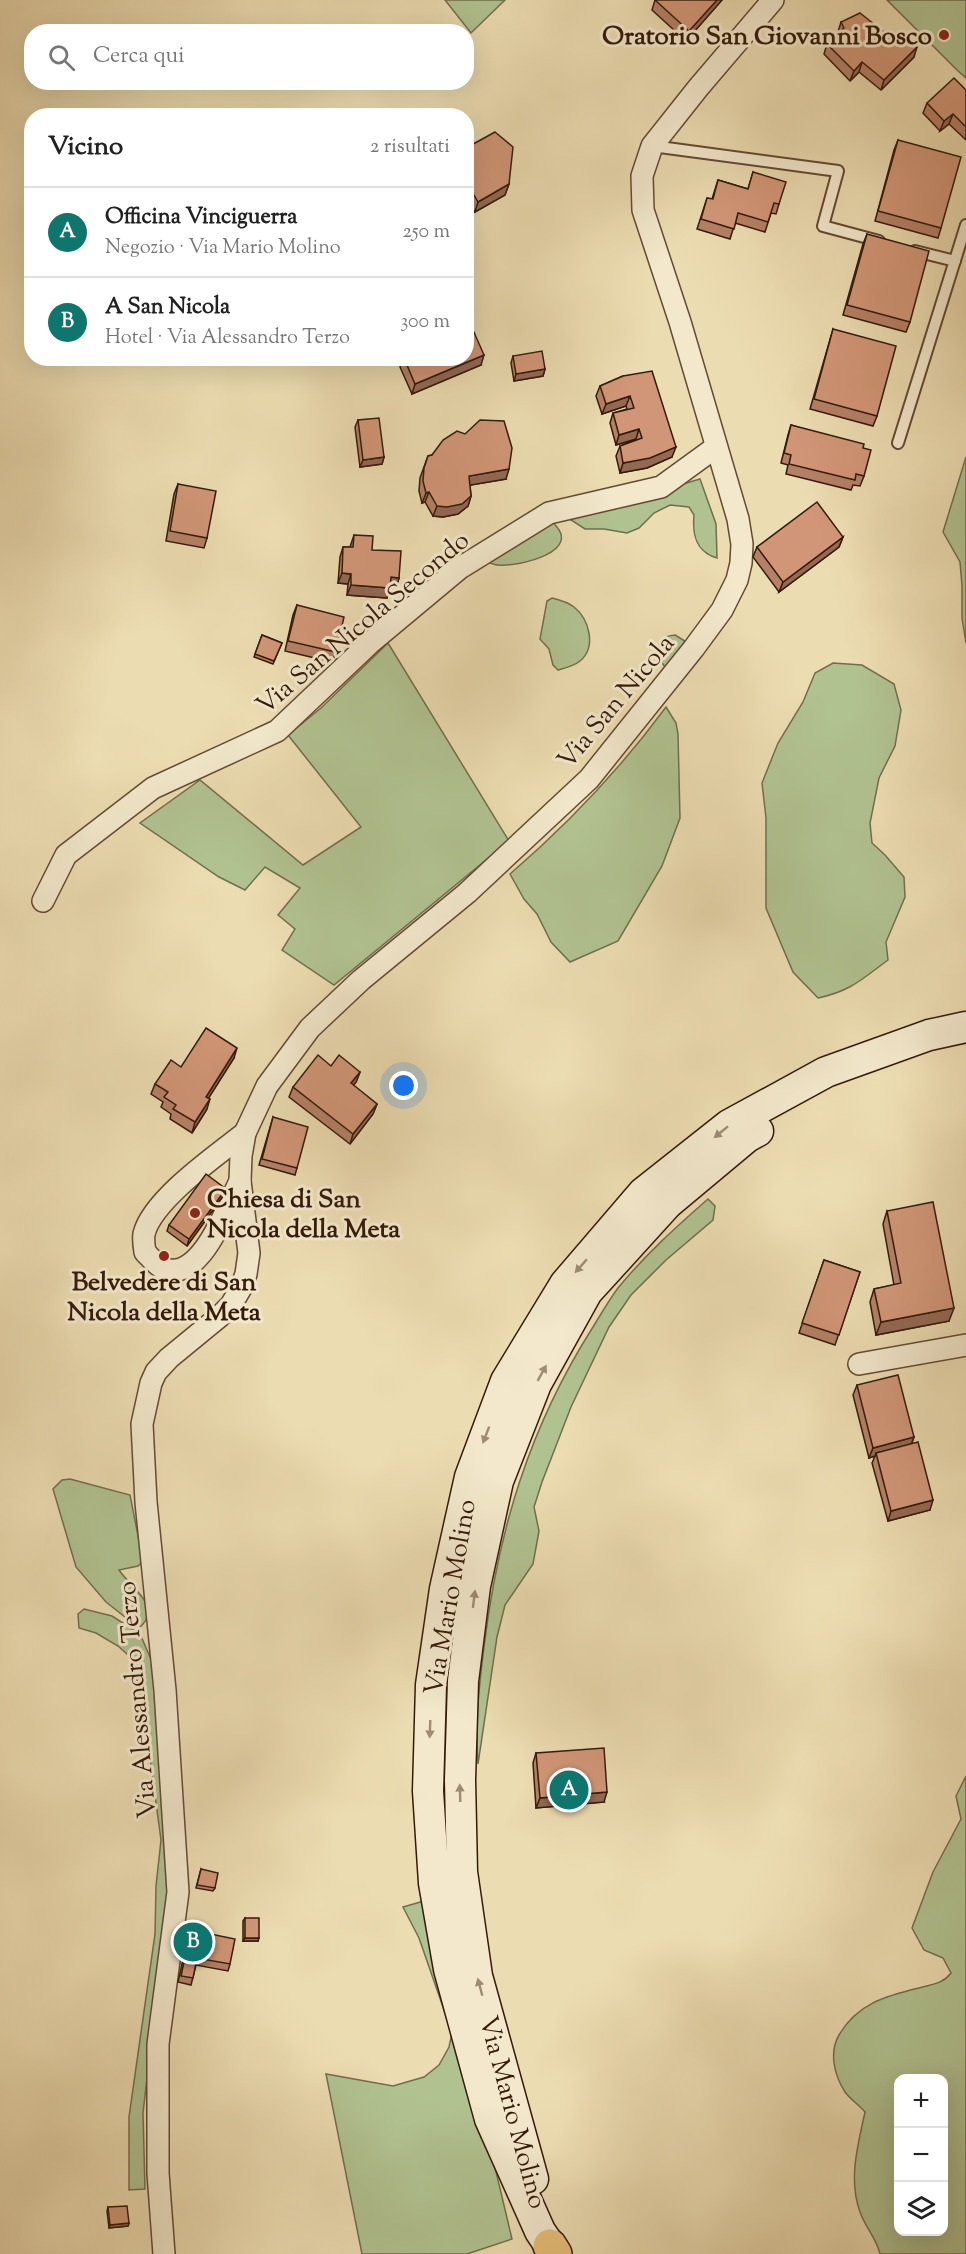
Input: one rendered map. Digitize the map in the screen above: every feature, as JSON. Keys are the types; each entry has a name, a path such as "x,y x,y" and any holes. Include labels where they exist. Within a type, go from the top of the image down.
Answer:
{"main road":[{"name":"Via Mario Molino","path":"552,2252 540,2231 490,2119 449,1969 434,1882 428,1791 431,1685 445,1589 470,1477 506,1381 565,1284 644,1193 729,1125 826,1072 929,1035 966,1027"},
{"name":"Via Mario Molino","path":"552,2252 477,1976 462,1872 460,1777 463,1681 475,1586 498,1481 536,1384 587,1292 668,1203 747,1137 836,1088 934,1053 966,1046"}],"street":[{"name":"Via San Nicola","path":"240,1181 245,1133 267,1086 310,1028 362,980 467,893 589,779 710,628 731,595 741,563 742,544 738,519 680,322 643,210 642,176 652,146 773,0"},
{"name":"Via San Nicola Secondo","path":"43,902 66,855 153,788 277,731 370,644 460,568 549,513 661,487 716,447"},
{"path":"240,1181 205,1251 194,1262 184,1268 173,1270 163,1268 145,1252 145,1232 152,1216 206,1164 245,1133"},
{"name":"Via Alessandro Terzo","path":"164,2254 158,2173 158,2044 178,1892 165,1690 146,1502 142,1424 145,1399 156,1372 169,1358 219,1317 231,1305 241,1288 249,1253 240,1181"},
{"path":"859,1364 966,1345"}],"lane":[{"path":"652,146 838,171 823,226 955,261"},
{"path":"898,442 966,225"}],"green space":[{"path":"445,0 505,0 474,30 474,24 464,24"},
{"name":"Oratorio San Giovanni Bosco","path":"887,0 966,0 966,78 957,70"},
{"path":"966,457 966,643 962,618 960,562 943,532"},
{"path":"700,479 716,524 717,558 704,552 697,542 694,515 689,507 670,505 654,513 639,528 627,533 604,529 585,529 568,518"},
{"path":"552,522 560,532 561,541 546,555 508,565 496,565 485,561"},
{"path":"552,598 567,602 579,612 587,626 590,641 580,661 558,670 553,665 549,649 540,639 547,601"},
{"path":"675,635 688,643 667,670 656,654 659,643 664,638"},
{"path":"388,643 509,841 334,985 282,950 295,929 278,915 300,888 265,867 245,890 219,877 140,823 200,780 303,865 361,827 288,735 321,708"},
{"path":"833,663 862,665 894,684 901,710 895,746 879,778 870,823 872,843 904,877 905,897 886,942 888,960 848,988 818,998 793,972 766,908 766,818 762,783 778,743 803,702 815,673"},
{"path":"666,707 676,723 678,734 680,818 662,866 618,941 570,962 551,942 537,914 524,899 510,874 593,795"},
{"path":"708,1199 715,1206 713,1220 666,1260 631,1295 609,1327 571,1407 534,1507 539,1531 533,1564 505,1605 497,1637 478,1764 478,1706 490,1604 508,1520 535,1441 551,1402 571,1364 615,1293 650,1253"},
{"path":"70,1479 130,1495 143,1561 138,1566 119,1570 147,1605 146,1620 139,1628 106,1602 76,1567 53,1489 62,1480"},
{"path":"84,1609 112,1616 140,1634 154,1666 168,1895 143,2113 145,2189 129,2190 129,2117 155,1934 156,1886 161,1840 145,1721 134,1665 118,1646 96,1633 79,1628 78,1614"},
{"path":"966,1776 966,2254 880,2254 856,2200 855,2162 865,2112 847,2095 841,2085 834,2064 834,2049 846,2024 863,2009 883,1998 937,1983 951,1973 943,1958 924,1950 912,1928 933,1872 961,1819 956,1796"},
{"path":"431,1899 512,2239 467,2254 362,2254 326,2074 393,2086 424,2077 439,2065 449,2047 452,2033 419,1938 403,1907"}],"building":[{"path":"655,0 717,0 689,31"},
{"path":"860,13 898,43 905,35 917,47 884,80 862,62 854,71 827,44 844,28 841,22"},
{"path":"954,78 966,90 966,127 953,114 944,121 927,103"},
{"path":"495,132 513,147 509,184 478,202 474,195 474,144"},
{"path":"898,140 961,157 941,228 878,211"},
{"path":"753,172 786,182 779,204 774,203 768,222 738,213 734,229 701,219 707,198 713,199 718,180 748,189"},
{"path":"867,234 929,251 910,322 847,305"},
{"path":"833,329 896,346 877,416 814,399"},
{"path":"474,332 484,355 474,359"},
{"path":"542,351 545,369 516,374 513,356"},
{"path":"407,366 458,366 415,384"},
{"path":"652,371 676,447 650,458 623,463 620,446 642,438 639,429 619,435 613,413 634,408 630,396 606,404 600,386 623,376"},
{"path":"379,418 384,457 363,460 358,420"},
{"path":"480,420 504,421 512,448 509,469 469,476 471,496 462,504 437,506 429,492 426,493 423,481 428,456 432,455 443,440 457,431 465,434"},
{"path":"791,425 864,444 863,448 871,450 864,476 856,474 855,480 789,464 791,455 784,453"},
{"path":"178,484 216,491 207,538 170,531"},
{"path":"817,502 843,537 783,582 757,547"},
{"path":"354,535 373,536 372,550 401,551 399,578 391,577 390,588 351,585 351,574 342,573 343,547 353,547"},
{"path":"297,605 344,617 336,652 288,641"},
{"path":"262,635 282,643 274,661 255,654"},
{"path":"206,1028 237,1048 206,1097 210,1099 195,1122 173,1109 176,1105 164,1097 168,1092 155,1084 171,1060 181,1067"},
{"path":"318,1055 331,1066 339,1055 360,1072 351,1083 377,1104 353,1134 293,1087"},
{"path":"273,1117 308,1127 297,1168 262,1159"},
{"name":"Chiesa di San Nicola della Meta","path":"206,1174 226,1189 189,1239 169,1225"},
{"path":"933,1202 954,1308 881,1322 874,1289 901,1283 887,1211"},
{"path":"824,1260 860,1272 839,1335 802,1323"},
{"path":"898,1375 914,1437 873,1448 857,1385"},
{"path":"918,1442 933,1500 891,1511 876,1453"},
{"path":"604,1748 607,1792 540,1798 536,1753"},
{"path":"201,1869 218,1873 215,1888 197,1885"},
{"path":"245,1918 259,1918 259,1938 245,1938"},
{"path":"191,1930 235,1939 230,1964 197,1958 193,1978 181,1976"},
{"path":"127,2206 129,2223 110,2225 108,2207"}],"place":[{"name":"Oratorio San Giovanni Bosco","path":"944,35"},
{"name":"Chiesa di San Nicola della Meta","path":"195,1213"},
{"name":"Belvedere di San Nicola della Meta","path":"164,1256"},
{"name":"Officina Vinciguerra","path":"569,1790"},
{"name":"A San Nicola","path":"193,1942"}]}
